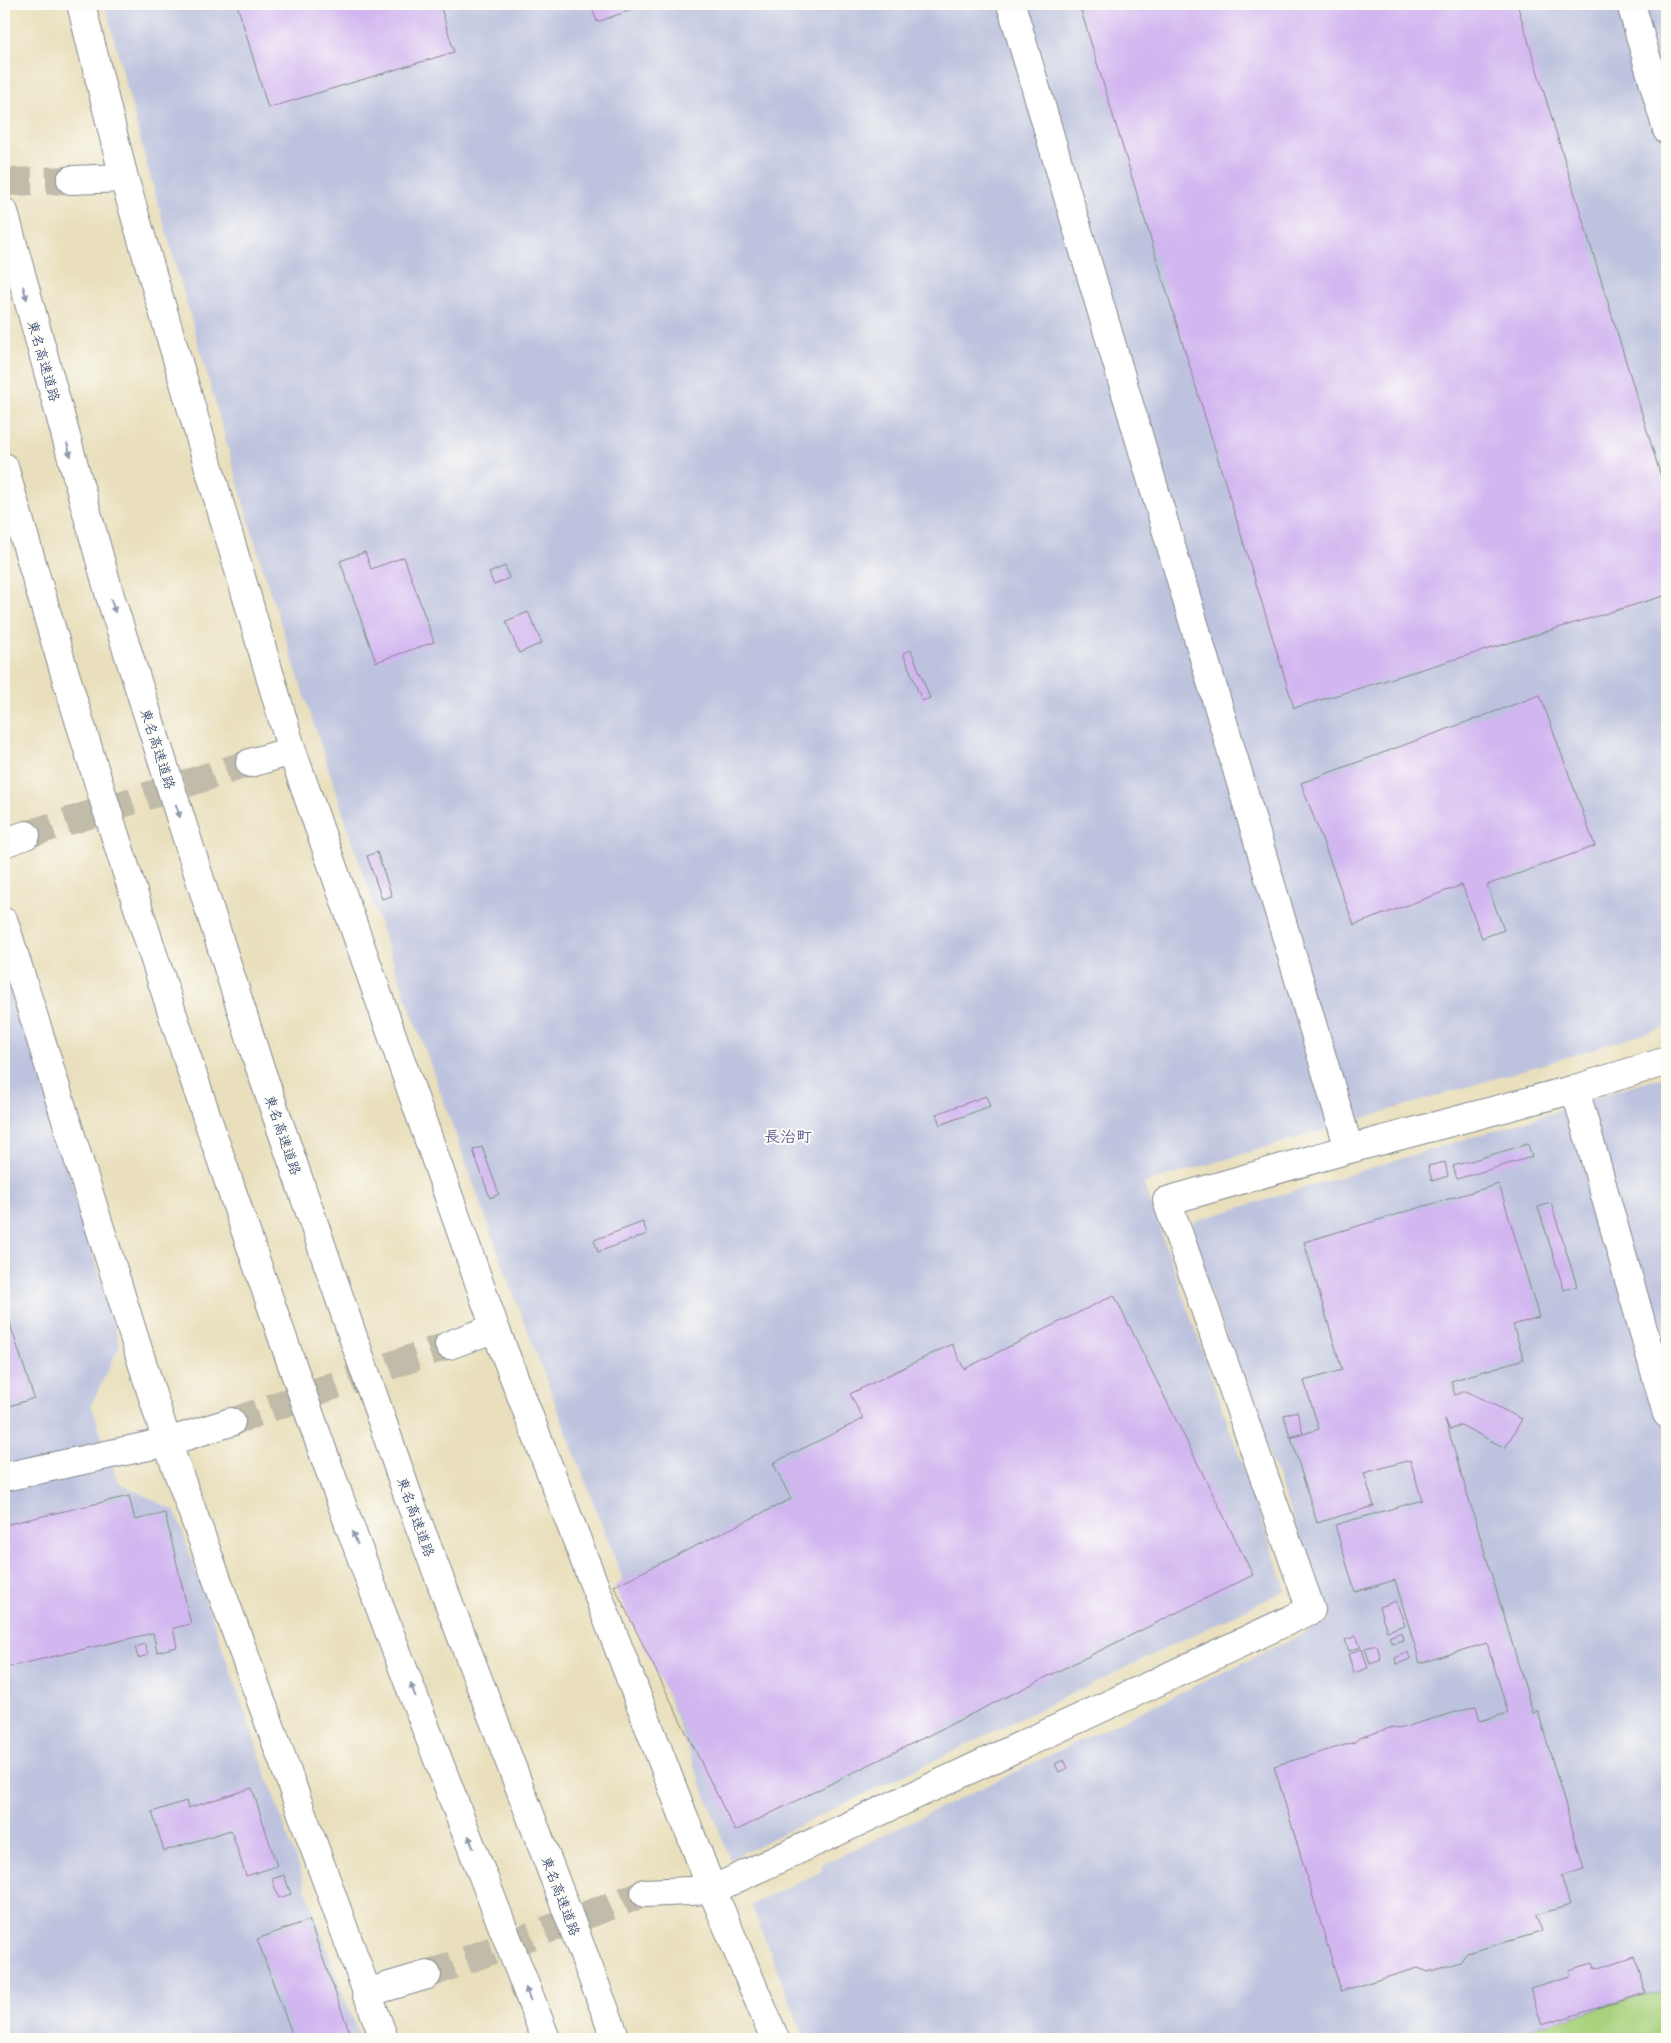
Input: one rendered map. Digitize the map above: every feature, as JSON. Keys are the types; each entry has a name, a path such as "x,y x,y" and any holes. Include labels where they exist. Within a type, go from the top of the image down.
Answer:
{"main road":[{"path":"81,4 124,178 292,751 495,1328 712,1890 776,2039"},
{"path":"1011,4 1349,1149"},
{"path":"1631,4 1667,130"},
{"path":"72,180 124,178"},
{"name":"東名高速道路","path":"4,212 110,596 257,1059 409,1499 616,2039"},
{"path":"4,467 48,623 192,1076 347,1518 546,2039"},
{"path":"250,763 292,751"},
{"path":"4,922 167,1442 384,2039"},
{"path":"645,1893 712,1890 1310,1610 1167,1201 1349,1149 1574,1089 1667,1061"},
{"path":"1574,1089 1667,1414"},
{"path":"449,1345 495,1328"},
{"path":"4,1477 167,1442 231,1422"},
{"path":"366,1993 426,1975"}],"shaded area":[{"path":"105,4 1667,4 1667,1027 1144,1184 1286,1590 730,1859 510,1285 382,931 262,567 147,165"},
{"path":"4,954 120,1345 91,1405 118,1482 175,1511 343,1995 361,2039 4,2039"},
{"path":"1667,1076 1667,2039 805,2039 751,1905 822,1871 821,1865 1330,1621 1191,1239 1195,1221 1539,1117 1612,1092"}],"green space":[{"path":"1667,1988 1667,2039 1495,2039"}],"building":[{"path":"237,4 440,4 454,52 268,108"},
{"path":"591,4 648,4 597,22"},
{"path":"1079,4 1517,4 1667,496 1667,595 1294,708"},
{"path":"365,552 371,569 404,557 434,642 376,662 340,561"},
{"path":"505,566 509,578 494,585 489,573"},
{"path":"528,612 542,643 519,653 506,621"},
{"path":"911,650 930,698 922,701 903,653"},
{"path":"1540,695 1595,846 1487,885 1504,930 1482,938 1462,885 1354,925 1301,783"},
{"path":"377,852 392,896 382,899 367,856"},
{"path":"986,1096 990,1106 940,1125 936,1114"},
{"path":"1528,1144 1532,1157 1457,1179 1453,1166"},
{"path":"482,1147 499,1194 490,1198 473,1150"},
{"path":"1445,1162 1448,1176 1432,1181 1428,1166"},
{"path":"1499,1184 1539,1317 1513,1325 1524,1359 1451,1381 1455,1395 1466,1391 1522,1419 1505,1448 1461,1425 1450,1430 1445,1419 1533,1713 1538,1711 1584,1869 1561,1876 1570,1905 1536,1915 1541,1932 1467,1953 1460,1962 1428,1972 1418,1968 1341,1991 1274,1766 1355,1742 1359,1738 1393,1727 1398,1729 1476,1706 1480,1721 1508,1713 1487,1643 1420,1663 1395,1580 1355,1592 1335,1525 1422,1500 1410,1460 1364,1473 1374,1506 1317,1523 1291,1438 1319,1429 1304,1381 1342,1370 1304,1242"},
{"path":"1551,1203 1577,1286 1564,1290 1538,1207"},
{"path":"643,1222 647,1234 598,1252 594,1240"},
{"path":"1114,1295 1253,1575 735,1831 614,1586 791,1499 773,1463 863,1419 850,1394 952,1344 964,1369"},
{"path":"4,1305 34,1398 4,1408"},
{"path":"1297,1411 1303,1433 1290,1437 1284,1415"},
{"path":"129,1496 135,1520 165,1513 191,1624 173,1628 177,1647 157,1652 153,1633 4,1668 4,1525"},
{"path":"1396,1601 1405,1625 1387,1631 1379,1607"},
{"path":"1401,1632 1403,1640 1392,1643 1389,1637"},
{"path":"1356,1636 1361,1647 1349,1651 1345,1640"},
{"path":"145,1644 148,1655 138,1658 135,1647"},
{"path":"1377,1645 1381,1660 1370,1664 1365,1648"},
{"path":"1362,1649 1368,1668 1354,1673 1348,1654"},
{"path":"1408,1652 1410,1659 1397,1664 1395,1658"},
{"path":"1064,1760 1068,1768 1059,1772 1055,1764"},
{"path":"252,1788 277,1866 246,1876 231,1830 164,1851 152,1812 186,1801 188,1808"},
{"path":"284,1875 291,1894 279,1898 272,1879"},
{"path":"309,1920 352,2039 294,2039 257,1939"},
{"path":"1635,1956 1646,1993 1542,2025 1530,1988 1570,1976 1569,1970 1593,1963 1595,1969"}],"tunnel":[{"path":"4,182 71,180"},
{"path":"26,835 250,763"},
{"path":"231,1422 449,1345"},
{"path":"427,1975 645,1893"}],"district":[{"name":"長治町","path":"788,1136"}]}
